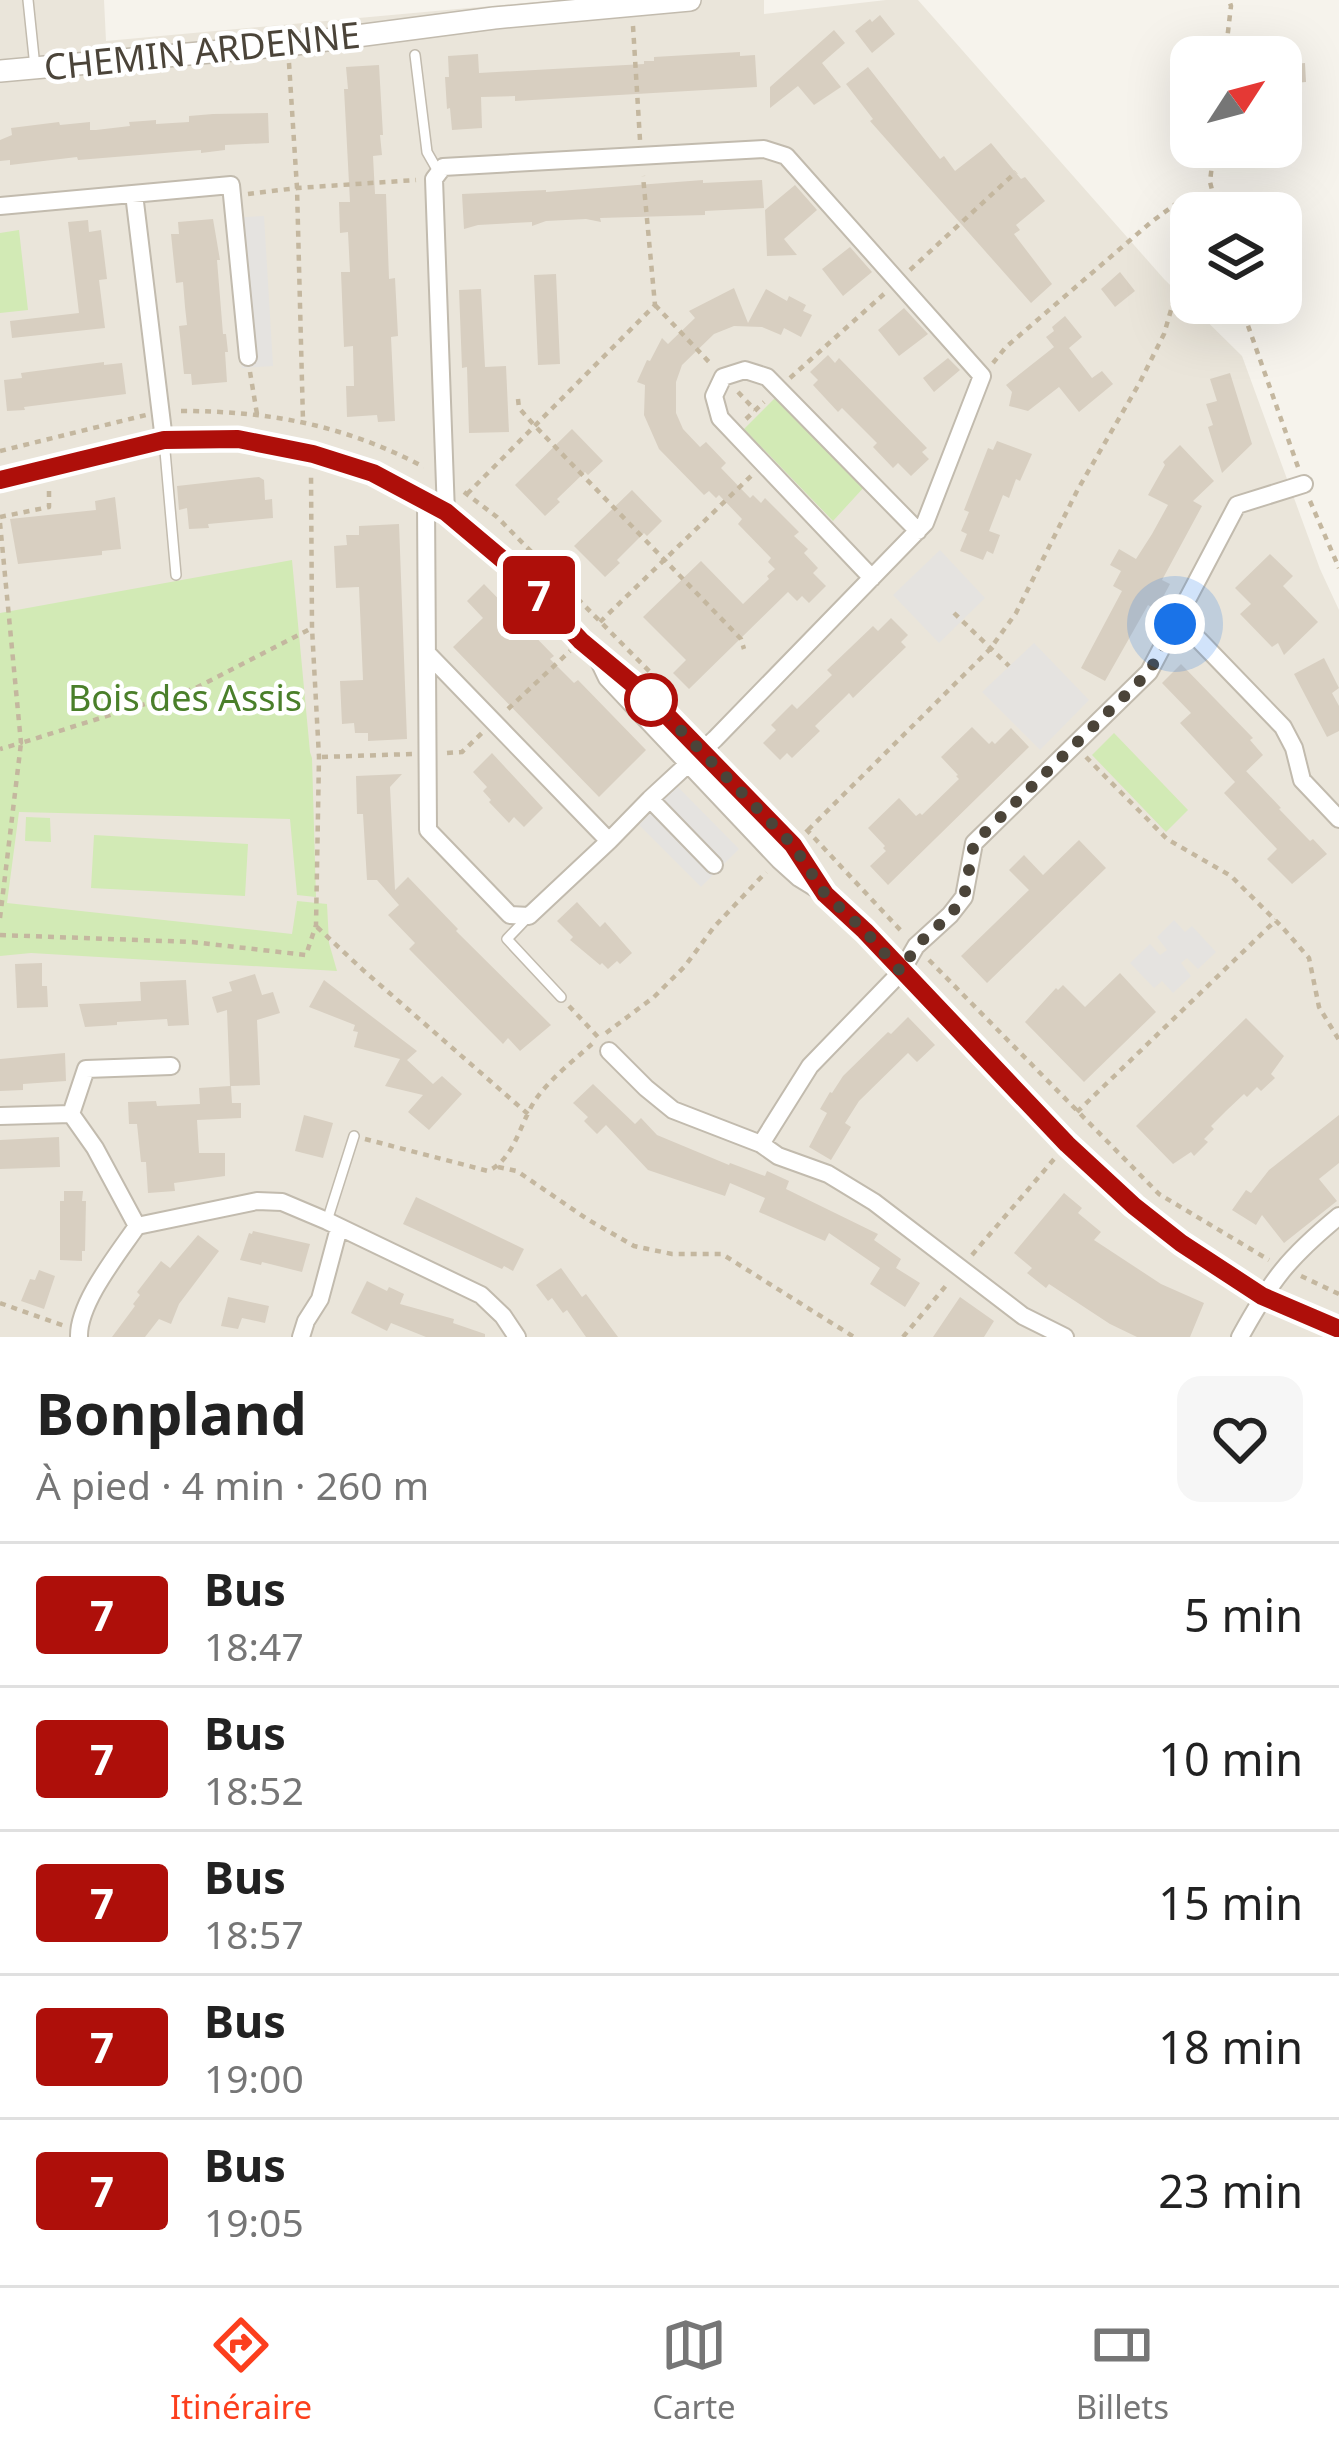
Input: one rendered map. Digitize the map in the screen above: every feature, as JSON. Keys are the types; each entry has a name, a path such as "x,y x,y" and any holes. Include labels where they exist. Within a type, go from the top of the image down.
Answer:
{"street":[{"name":"CHEMIN ARDENNE","path":"0,71 288,45 494,18 690,0"},
{"path":"426,502 428,830 510,915 529,916 925,524 982,376 786,156 764,149 443,167 436,176 446,512"},
{"path":"0,206 231,185 248,357"},
{"path":"134,194 164,440"},
{"path":"872,578 720,418 714,396 723,377 745,370 767,377 918,531"},
{"path":"0,480 164,440 238,439 313,454 373,473 446,512 515,570 596,655 652,700 694,757 793,845 825,894 1067,1144 1134,1206 1262,1296 1339,1329"},
{"path":"760,1144 810,1066 901,972 916,946 964,897 974,843 1149,672 1237,505 1304,484"},
{"path":"1175,624 1199,640 1283,727 1302,780 1339,819"},
{"path":"428,654 609,841"},
{"path":"650,799 714,865"},
{"path":"604,1044 673,1110 828,1174 874,1202 1023,1316 1065,1337"},
{"path":"71,1114 86,1069 171,1066"},
{"path":"0,1115 71,1114"},
{"path":"71,1114 137,1226"},
{"path":"79,1335 78,1323 137,1226 257,1201 281,1202 481,1295 517,1337"},
{"path":"1240,1337 1262,1296 1298,1250 1339,1216"},
{"path":"302,1337 320,1299 333,1225"}],"lane":[{"path":"28,0 35,67"},
{"path":"415,55 427,152 436,176"},
{"path":"164,440 176,575"},
{"path":"529,916 507,939 561,997"},
{"path":"333,1225 354,1136"}],"path":[{"path":"1228,36 1232,2"},
{"path":"632,5 655,305 755,410"},
{"path":"288,45 303,421"},
{"path":"733,431 1016,172"},
{"path":"232,196 436,176"},
{"path":"982,376 1006,347 1170,209"},
{"path":"467,494 655,305"},
{"path":"807,830 990,649 1016,614 1078,489 1139,383 1170,313"},
{"path":"1247,324 1339,568"},
{"path":"248,357 257,414"},
{"path":"518,398 519,408 535,426 741,638 744,650"},
{"path":"0,934 192,942 306,956 316,925 319,757 309,483 313,454"},
{"path":"0,919 21,743 0,520 49,507 48,490"},
{"path":"954,613 1009,667"},
{"path":"0,749 196,688 313,628"},
{"path":"1074,744 1167,839 1231,876 1276,920 1310,958 1319,1007 1339,1040"},
{"path":"354,1136 488,1171 498,1167 536,1099 562,1071 604,1044 654,997 771,868"},
{"path":"1078,1112 1276,920"},
{"path":"316,925 528,1114"},
{"path":"561,997 604,1044"},
{"path":"903,1337 1067,1144"},
{"path":"498,1167 517,1171 634,1246 672,1254 722,1254 854,1337"},
{"path":"0,1303 79,1335"}],"shaded area":[{"path":"0,0 104,0 106,41 557,0 764,0 764,14 918,0 1170,285 1170,324 1210,324 1242,356 1339,610 1339,1337 0,1337"},
{"path":"264,216 273,366 242,368 228,218"},
{"path":"940,550 985,598 939,643 893,595"},
{"path":"1034,643 1089,700 1040,750 982,692"},
{"path":"677,786 739,849 701,887 639,825"},
{"path":"1174,920 1185,932 1192,926 1216,952 1198,969 1187,958 1181,963 1191,976 1173,993 1162,981 1154,988 1130,963 1150,944 1160,955 1167,950 1157,937"}],"green space":[{"path":"19,230 28,310 0,313 0,233"},
{"path":"778,395 866,485 833,521 744,429"},
{"name":"Bois des Assis","path":"292,560 312,758 316,897 297,895 290,819 19,812 7,903 292,934 297,901 327,904 329,943 337,971 31,953 0,956 0,613"},
{"path":"1114,733 1188,810 1166,832 1092,755"},
{"path":"26,817 50,818 51,842 25,841"},
{"path":"94,835 248,844 245,896 91,888"}],"building":[{"path":"880,15 895,34 872,53 855,31"},
{"path":"834,30 845,43 822,63 841,87 814,105 798,86 770,108 770,87"},
{"path":"740,52 740,56 755,55 757,87 515,101 515,96 481,97 482,128 452,130 447,109 448,56 478,54 479,73 644,64 654,57"},
{"path":"379,65 383,135 382,155 373,156 375,194 386,194 389,279 395,278 398,336 391,337 395,421 378,422 377,415 347,417 346,386 354,386 353,346 344,347 341,272 350,272 348,232 340,233 339,202 350,202 346,67"},
{"path":"868,67 940,159 944,156 955,171 991,143 1045,201 1016,225 1020,230 1014,234 1052,284 1031,303 870,121 873,119 846,84"},
{"path":"268,113 269,143 225,145 225,150 201,153 77,157 10,165 10,160 0,161 0,140 12,135 11,128 90,122 90,130 96,130 130,126 129,122 189,122 189,116"},
{"path":"762,180 764,208 464,229 462,194"},
{"path":"795,185 817,210 784,239 797,255 767,256 765,210"},
{"path":"213,219 227,382 192,385 191,374 184,374 179,326 187,325 171,234 179,234 178,222"},
{"path":"88,220 89,232 101,230 107,279 99,280 105,328 12,338 10,321 79,313 68,222"},
{"path":"850,247 872,272 843,296 822,269"},
{"path":"1120,272 1135,291 1115,307 1101,289"},
{"path":"556,274 560,364 538,365 534,275"},
{"path":"734,288 748,323 766,289 806,305 803,311 812,315 801,337 784,328 781,335 762,327 734,326 714,334 682,365 676,382 676,413 683,429 700,447 706,442 726,463 721,468 750,498 753,495 761,503 765,498 799,532 794,536 808,549 804,553 818,568 813,573 826,586 809,603 802,596 797,601 788,592 689,689 673,673 686,660 643,617 701,561 743,604 775,569 768,562 771,558 738,524 742,519 719,495 716,498 709,491 704,495 659,449 644,415 645,385 637,382 662,338 668,344 695,318 689,311"},
{"path":"481,289 485,367 506,366 509,432 469,433 459,290"},
{"path":"904,308 928,334 899,356 878,330"},
{"path":"1065,316 1082,337 1069,348 1092,378 1102,371 1113,384 1079,412 1059,387 1028,411 1009,406 1012,392 1006,385 1054,347 1046,337"},
{"path":"828,355 835,363 839,358 927,448 922,452 929,459 911,476 898,463 893,468 873,447 877,443 813,385 818,380 810,372"},
{"path":"948,358 960,370 934,392 923,378"},
{"path":"122,363 126,394 7,411 4,380 22,378 21,373"},
{"path":"1230,373 1252,444 1222,473 1206,404 1217,401 1210,379"},
{"path":"572,429 603,461 588,475 585,472 545,516 515,485"},
{"path":"997,441 1032,454 1009,498 1003,495 989,531 1000,535 993,554 987,551 983,560 960,551 967,534 961,531 969,512 964,510 988,448 993,450"},
{"path":"1180,445 1214,481 1193,501 1202,506 1162,580 1170,584 1156,610 1148,605 1105,681 1081,668 1122,591 1113,586 1121,571 1110,565 1119,549 1136,559 1152,534 1168,505 1148,495 1163,462"},
{"path":"264,480 265,500 272,499 273,518 189,529 187,508 179,510 177,486"},
{"path":"632,490 662,521 647,536 644,533 605,577 574,546"},
{"path":"115,497 121,549 18,564 10,519 96,510 95,501"},
{"path":"399,524 407,739 368,741 368,733 355,733 354,723 342,724 340,681 363,680 359,587 336,588 334,546 347,545 346,535 359,535 359,526"},
{"path":"1270,554 1293,576 1283,586 1318,622 1284,655 1278,643 1272,647 1240,614 1251,604 1235,588"},
{"path":"484,584 554,656 550,659 574,683 578,680 646,750 599,797 453,647 483,618 467,601"},
{"path":"891,618 908,635 901,642 906,647 853,698 849,693 815,726 820,731 792,758 787,753 780,760 763,743 776,730 771,725 792,704 797,709 832,675 827,670 873,626 878,631"},
{"path":"1324,658 1339,688 1332,693 1339,706 1339,731 1327,737 1294,674"},
{"path":"1181,664 1253,738 1263,755 1235,782 1180,723 1191,713 1162,683"},
{"path":"972,727 989,744 1011,728 1029,747 888,885 870,866 886,851 868,828 899,798 916,816 922,815 959,779 941,757"},
{"path":"492,753 543,808 524,827 514,817 509,823 489,802 483,791 487,787 473,772"},
{"path":"1246,771 1327,854 1292,884 1267,859 1277,849 1224,793"},
{"path":"402,774 390,787 395,890 408,877 551,1025 520,1051 508,1038 503,1044 409,949 415,943 388,915 399,905 377,880 367,880 356,776"},
{"path":"1079,840 1106,868 987,983 961,956 1029,890 1009,870 1024,855 1043,875"},
{"path":"577,902 600,927 605,922 632,953 620,964 617,961 608,969 570,940 573,937 557,921"},
{"path":"42,963 48,1007 17,1008 15,964"},
{"path":"1120,973 1156,1012 1084,1082 1025,1022 1056,988 1063,985 1085,1007"},
{"path":"255,974 262,995 273,992 280,1013 257,1020 260,1085 231,1086 232,1103 241,1103 241,1118 197,1120 199,1153 225,1153 225,1176 174,1183 175,1191 148,1193 146,1162 141,1162 137,1124 129,1124 128,1102 200,1104 199,1088 230,1086 227,1010 217,1013 212,997 232,991 229,982"},
{"path":"186,980 189,1025 168,1026 167,1019 85,1027 79,1004 141,1001 140,982"},
{"path":"324,980 417,1051 407,1060 433,1084 442,1076 462,1094 429,1130 408,1112 423,1095 385,1086 400,1059 354,1047 355,1025 309,1007"},
{"path":"908,1017 935,1045 917,1062 908,1053 859,1101 845,1123 851,1127 831,1160 809,1147 827,1113 820,1109 830,1092"},
{"path":"1246,1018 1284,1056 1271,1074 1275,1078 1261,1091 1257,1087 1247,1097 1244,1094 1211,1126 1214,1129 1204,1139 1208,1142 1194,1156 1191,1152 1173,1164 1136,1126"},
{"path":"65,1053 66,1081 0,1091 0,1059"},
{"path":"593,1084 635,1124 641,1118 657,1135 729,1165 765,1176 767,1171 789,1181 786,1189 878,1234 874,1240 901,1259 896,1268 920,1283 905,1307 870,1284 880,1268 829,1233 825,1241 759,1212 765,1198 730,1183 725,1196 648,1170 606,1125 597,1134 573,1103"},
{"path":"304,1115 333,1123 323,1158 295,1151"},
{"path":"1339,1115 1339,1163 1319,1179 1337,1201 1284,1243 1262,1215 1256,1225 1232,1210 1246,1190 1251,1193 1269,1170"},
{"path":"59,1137 60,1167 0,1169 0,1140"},
{"path":"64,1191 83,1191 82,1201 86,1201 82,1261 60,1260"},
{"path":"1064,1193 1082,1208 1078,1213 1101,1232 1094,1240 1161,1284 1204,1303 1190,1337 1137,1337 1027,1273 1032,1268 1014,1253"},
{"path":"416,1197 524,1249 513,1271 403,1224"},
{"path":"253,1231 310,1244 302,1272 240,1260"},
{"path":"198,1235 219,1251 179,1304 171,1324 159,1319 145,1337 112,1337 161,1261 170,1268"},
{"path":"561,1268 618,1337 586,1337 567,1310 563,1313 552,1298 548,1301 536,1285"},
{"path":"39,1270 55,1276 44,1309 21,1301"},
{"path":"367,1281 404,1294 400,1304 454,1319 453,1323 485,1337 426,1337 391,1323 387,1331 351,1313"},
{"path":"228,1297 269,1306 265,1323 242,1318 238,1329 221,1326"},
{"path":"960,1297 994,1321 984,1337 933,1337"}],"bus line":[{"name":"7","path":"0,480 164,440 238,439 313,454 373,473 446,512 515,570 596,655 652,700 793,845 825,894 1067,1144 1134,1206 1262,1296 1339,1329"}],"route":[{"path":"651,700 793,845 825,894 901,972 916,946 964,897 974,843 1149,672 1175,624"}]}
